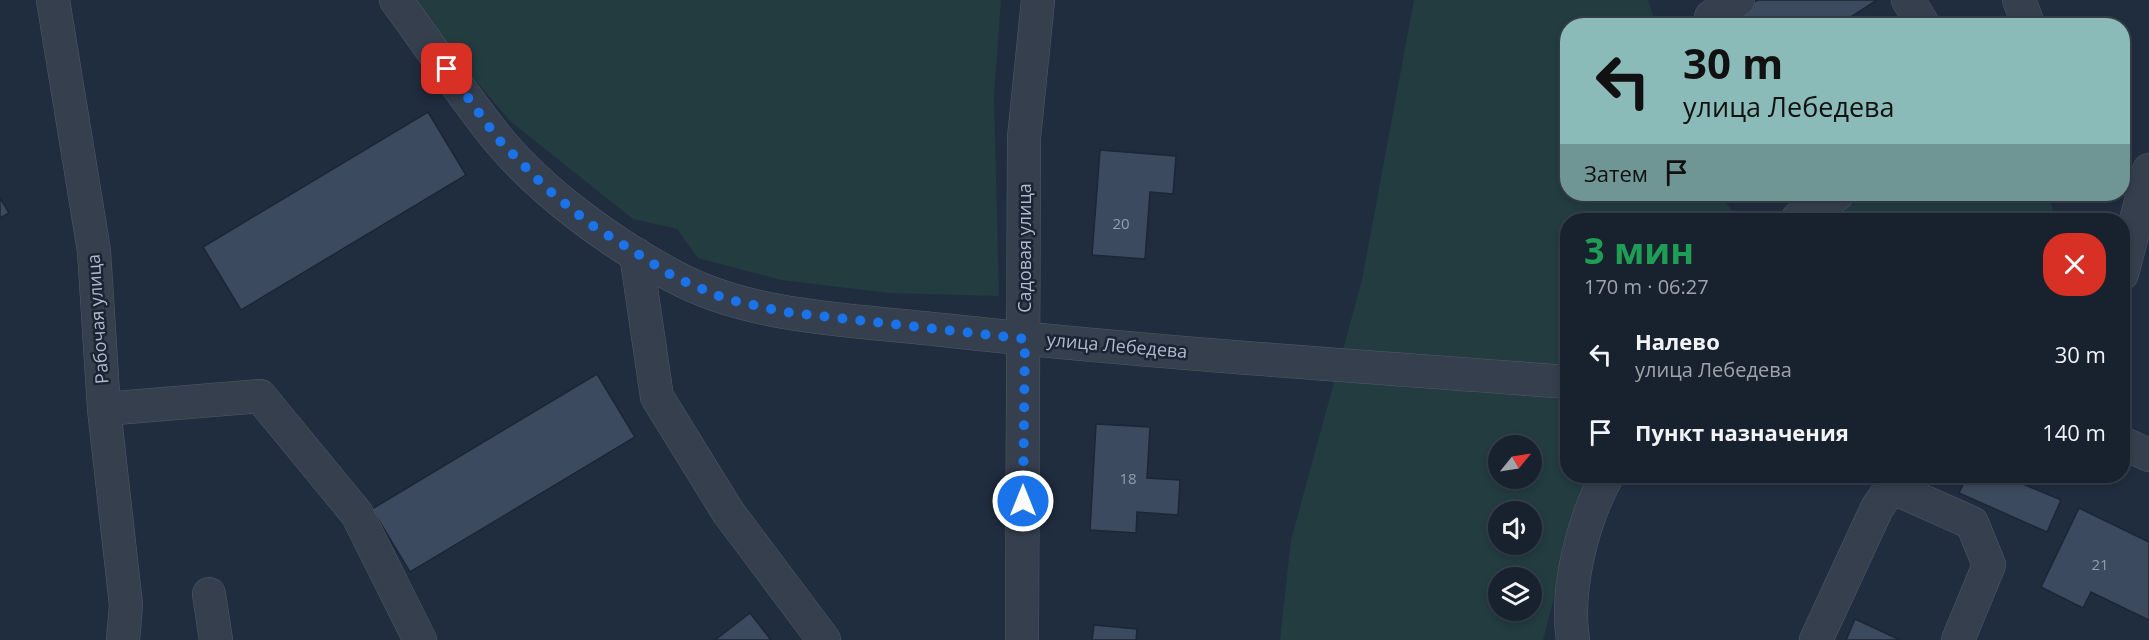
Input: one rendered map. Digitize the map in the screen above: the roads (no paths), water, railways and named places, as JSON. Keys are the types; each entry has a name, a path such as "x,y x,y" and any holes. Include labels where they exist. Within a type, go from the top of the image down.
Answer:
{"street":[{"name":"Рабочая улица","path":"53,0 94,251 104,408 126,605 123,640"},
{"name":"улица Лебедева","path":"396,0 498,139 546,188 590,224 636,254 676,278 726,299 785,312 1025,339 1560,381"},
{"name":"Садовая улица","path":"1022,640 1025,339 1024,138 1038,0"},
{"path":"1908,0 1919,18"},
{"path":"2019,0 2026,18"},
{"path":"2130,234 2141,179"},
{"path":"1806,213 1826,201"},
{"path":"636,254 657,397 728,513 824,640"},
{"path":"104,408 260,396 357,514 420,640"},
{"path":"2130,447 2149,455"},
{"path":"1573,640 1571,629 1574,575 1594,500 1603,483"},
{"path":"1816,640 1877,508 1886,495 1898,490 1972,523 1989,565 1958,640"},
{"path":"209,594 216,640"}]}
